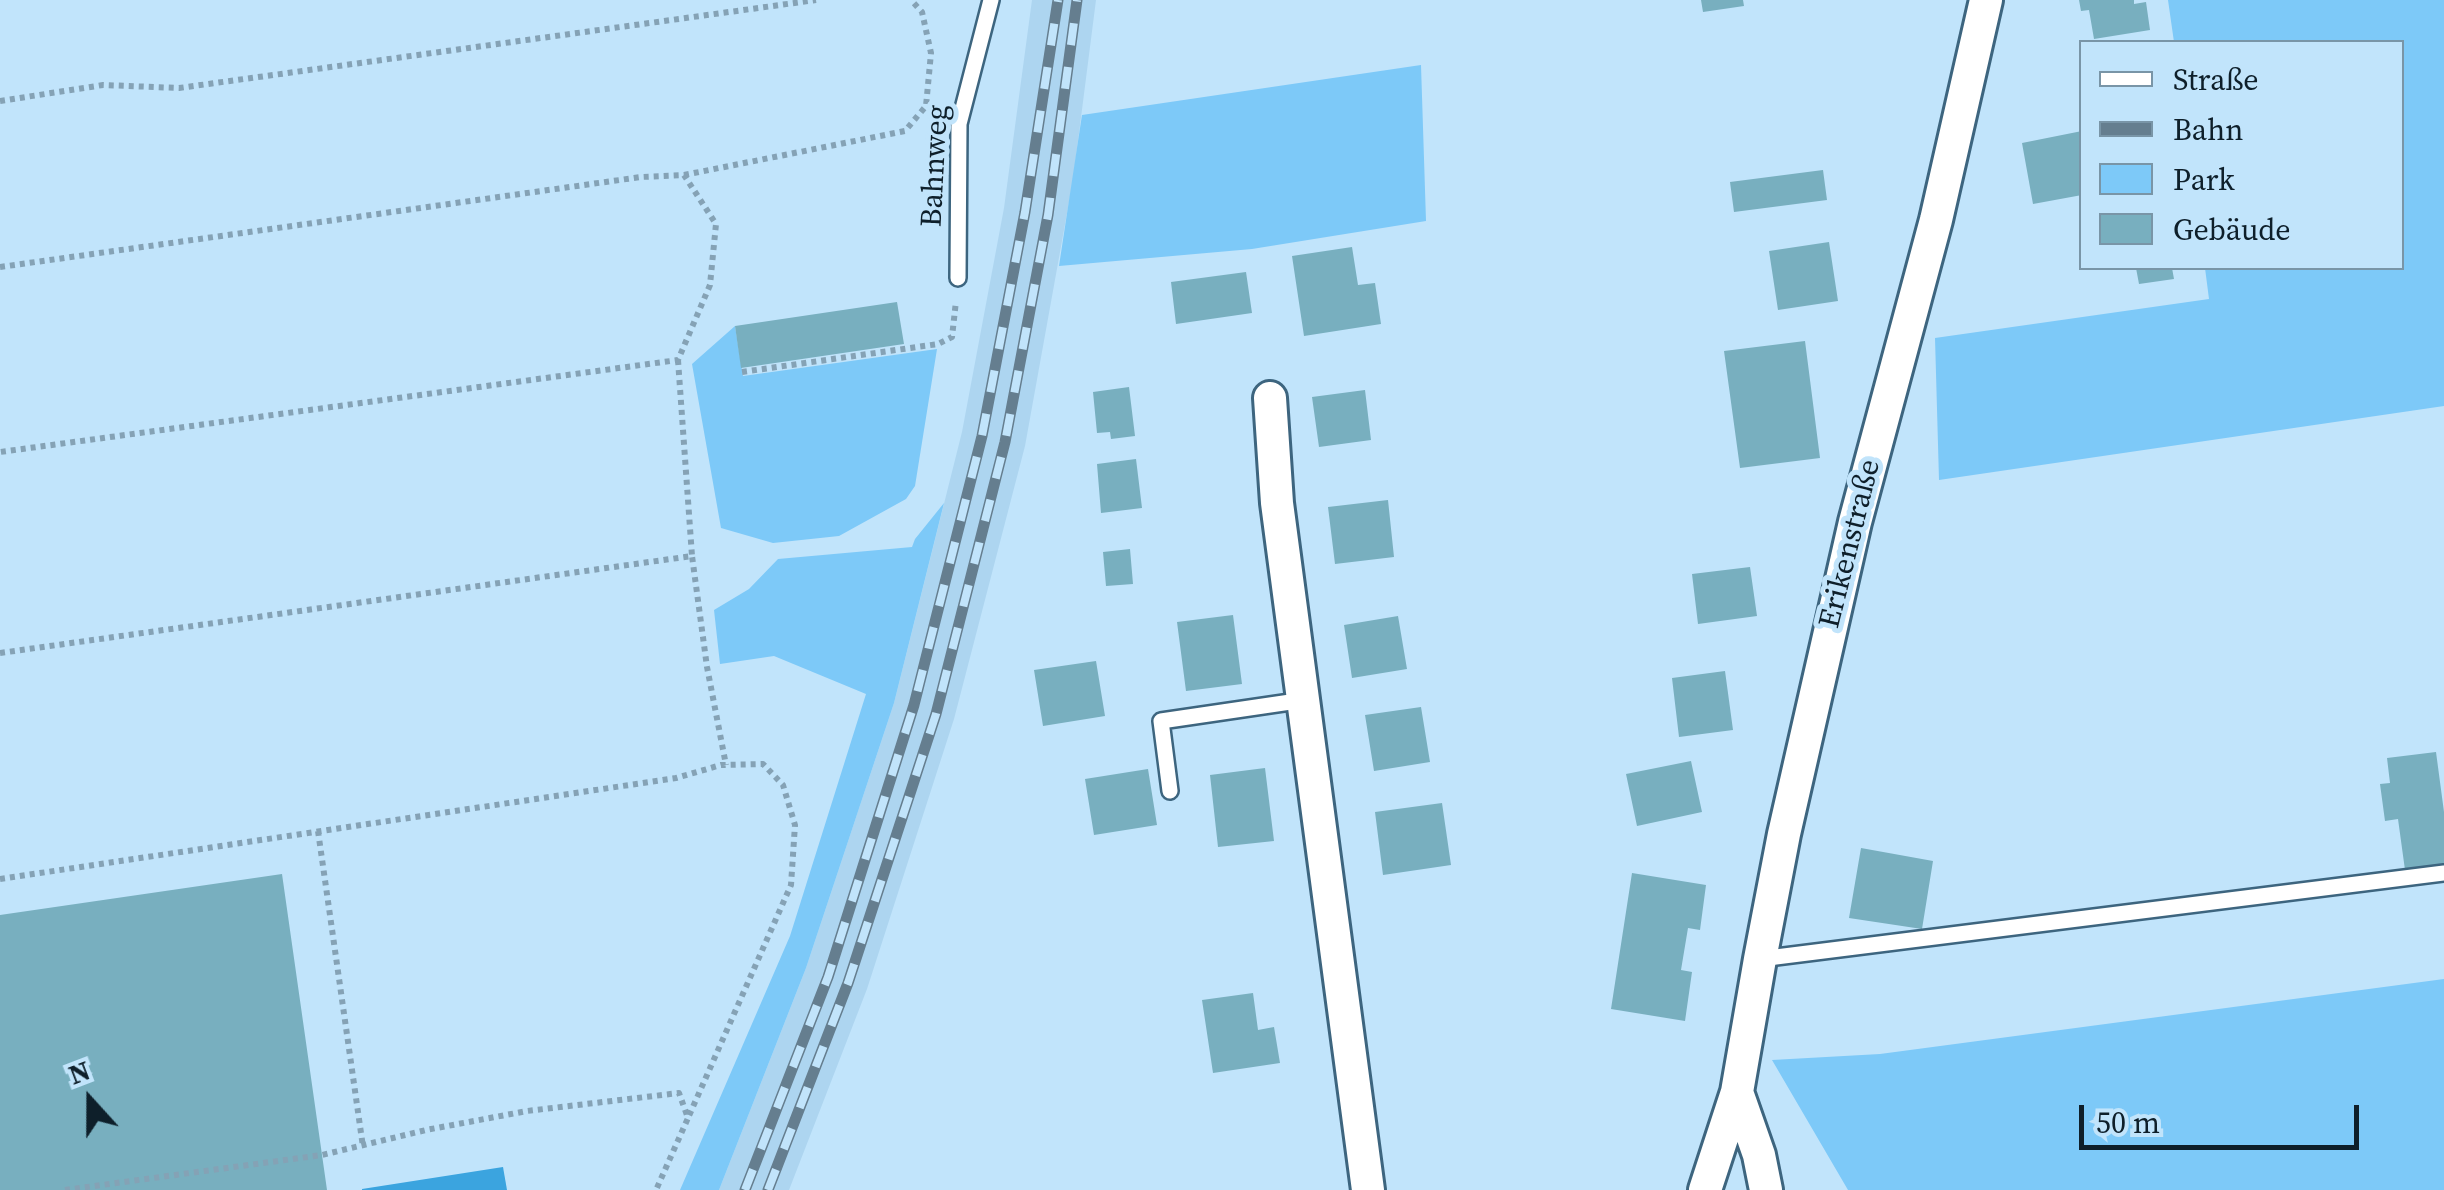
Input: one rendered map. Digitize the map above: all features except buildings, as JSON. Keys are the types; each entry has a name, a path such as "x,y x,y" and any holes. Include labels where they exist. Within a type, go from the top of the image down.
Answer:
{"street":[{"name":"Erikenstraße","path":"1705,1190 1737,1092 1784,834 1855,522 1936,220 1986,0"},
{"path":"1270,398 1277,503 1368,1190"},
{"name":"Erikenstraße","path":"1737,1092 1759,1155 1766,1190"}],"lane":[{"name":"Bahnweg","path":"958,278 959,124 991,0"},
{"path":"1170,791 1162,721 1304,700"},
{"path":"1760,959 2444,873"}],"path":[{"path":"0,100 103,85 179,88 816,0"},
{"path":"0,267 641,177 684,175 905,132 926,106 931,54 922,12 911,0"},
{"path":"684,175 716,224 710,285 678,360 692,556 726,765"},
{"path":"742,372 938,344 952,337 958,278"},
{"path":"0,452 678,360"},
{"path":"0,652 692,556"},
{"path":"0,879 676,778 726,765 763,764 783,786 795,826 791,885 656,1190"},
{"path":"318,831 363,1146"},
{"path":"65,1190 322,1156 426,1130 527,1112 679,1093 688,1118"}],"shaded area":[{"path":"1032,0 1096,0 1073,180 1025,446 954,719 867,989 789,1190 719,1190 806,968 894,703 962,432 1004,208"},
{"path":"503,1167 507,1190 362,1190 362,1189"}],"green space":[{"path":"2168,0 2444,0 2444,406 1939,480 1935,338 2209,299 2205,270 2404,270 2404,40 2174,40"},
{"path":"1421,65 1426,221 1252,249 1059,266 1082,115"},
{"path":"735,326 743,376 937,349 915,486 906,499 839,536 773,543 721,528 692,364"},
{"path":"944,503 894,703 806,968 719,1190 680,1190 790,936 866,694 774,656 720,664 714,610 749,589 778,559 912,547"},
{"path":"2444,979 2444,1190 1848,1190 1772,1060 1880,1054"}],"railway":[{"path":"745,1190 828,977 914,705 982,436 1025,212 1058,0"},
{"path":"768,1190 848,983 936,714 1005,442 1048,215 1077,0"}]}
